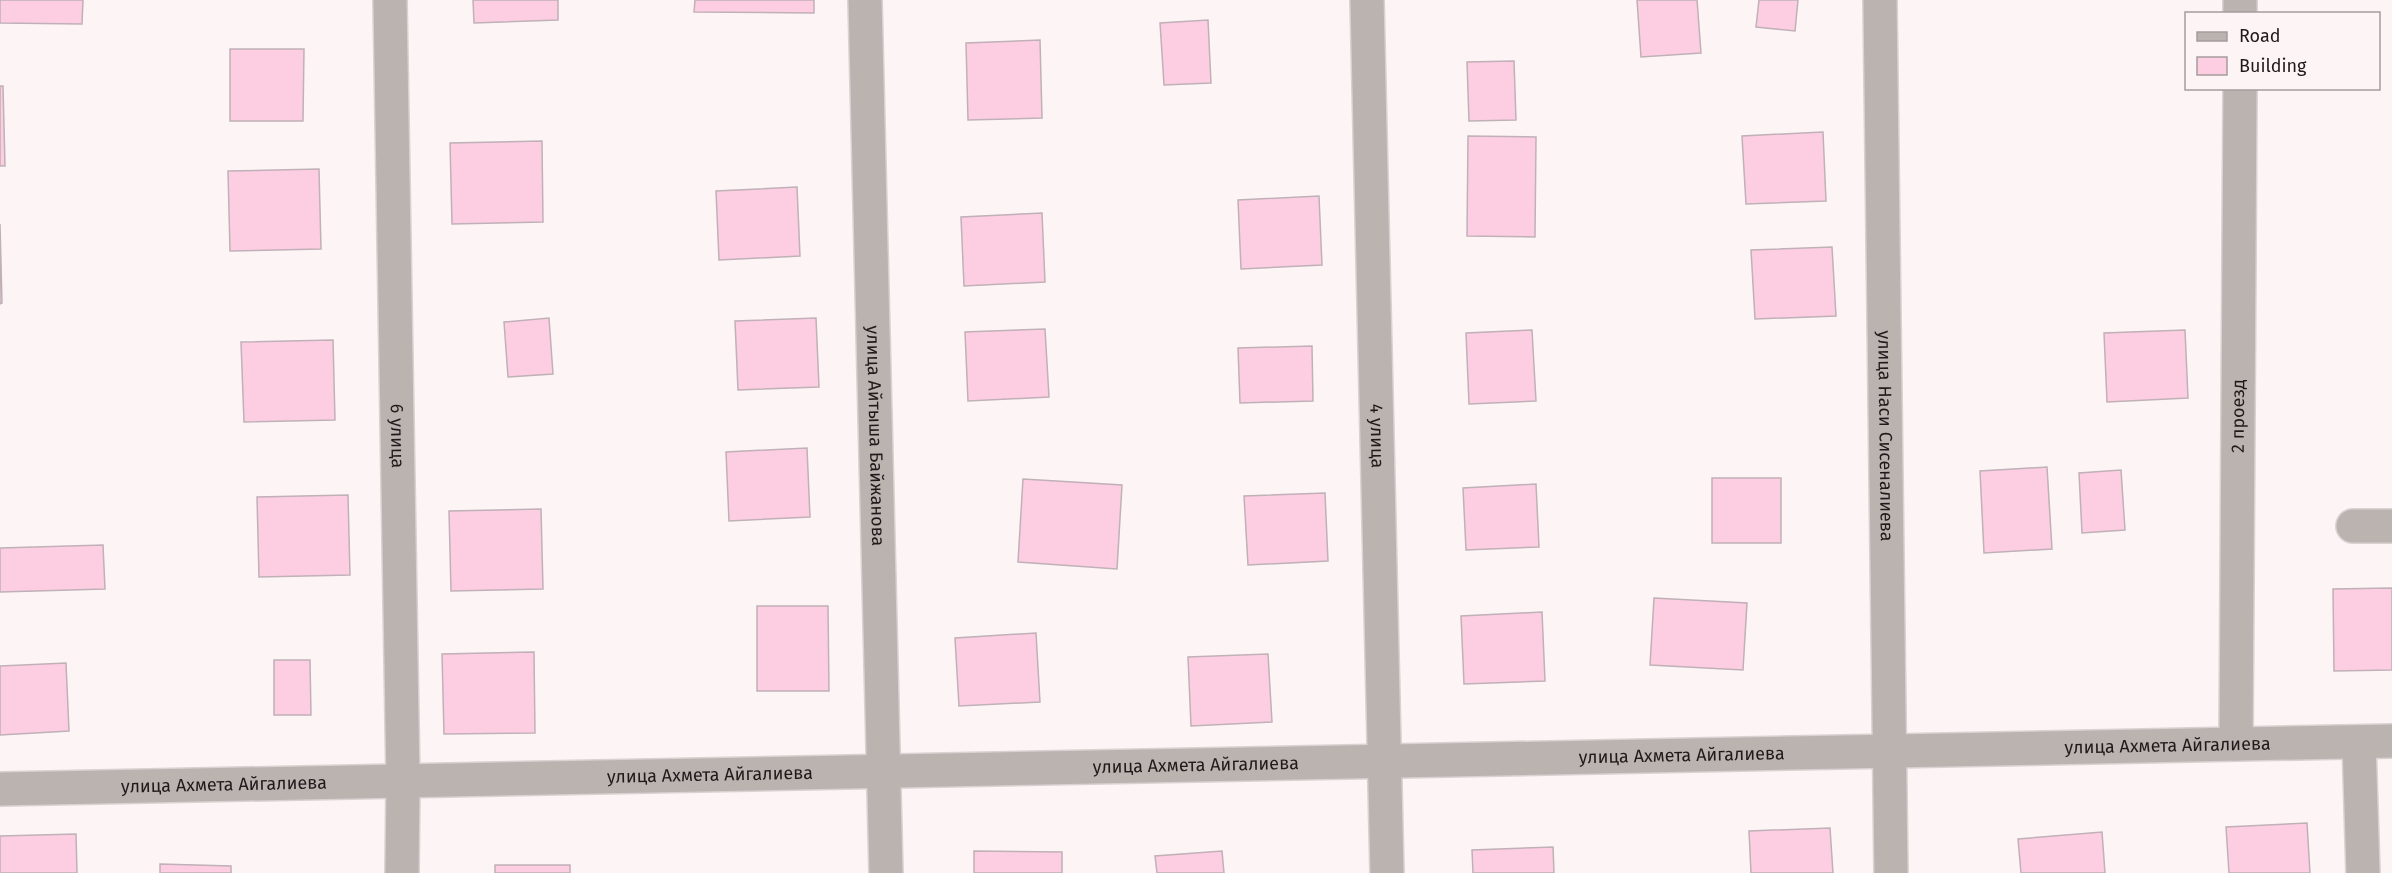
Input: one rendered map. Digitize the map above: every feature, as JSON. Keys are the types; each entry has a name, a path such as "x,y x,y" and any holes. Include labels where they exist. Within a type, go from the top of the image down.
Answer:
{"street":[{"name":"6 улица","path":"390,0 403,781 402,873"},
{"name":"улица Айтыша Байжанова","path":"865,0 886,873"},
{"name":"4 улица","path":"1367,0 1387,873"},
{"name":"улица Наси Сисеналиева","path":"1880,0 1891,873"},
{"name":"2 проезд","path":"2236,744 2240,90"},
{"path":"2353,526 2392,526"},
{"path":"2359,741 2363,873"},
{"name":"улица Ахмета Айгалиева","path":"0,789 2392,741"}],"building":[{"path":"0,0 83,0 82,24 0,23"},
{"path":"473,0 558,0 558,20 474,23"},
{"path":"695,0 814,0 814,13 694,12"},
{"path":"1637,0 1697,0 1701,53 1641,57"},
{"path":"1759,0 1798,0 1795,31 1756,27"},
{"path":"1208,20 1211,83 1164,85 1160,23"},
{"path":"1040,40 1042,118 968,120 966,43"},
{"path":"230,49 304,49 303,121 230,121"},
{"path":"1514,61 1516,120 1469,121 1467,62"},
{"path":"0,86 3,86 5,166 0,166"},
{"path":"1823,132 1826,201 1746,204 1742,136"},
{"path":"1468,136 1536,137 1535,237 1467,236"},
{"path":"542,141 543,222 452,224 450,143"},
{"path":"319,169 321,249 230,251 228,171"},
{"path":"797,187 800,256 719,260 716,191"},
{"path":"1319,196 1322,265 1241,269 1238,200"},
{"path":"1042,213 1045,282 964,286 961,217"},
{"path":"0,224 2,303 0,304"},
{"path":"1832,247 1836,316 1755,319 1751,250"},
{"path":"549,318 553,374 508,377 504,322"},
{"path":"816,318 819,387 738,390 735,321"},
{"path":"1045,329 1049,397 968,401 965,332"},
{"path":"1532,330 1536,401 1469,404 1466,333"},
{"path":"2185,330 2188,398 2107,402 2104,333"},
{"path":"333,340 335,420 244,422 241,342"},
{"path":"1312,346 1313,401 1240,403 1238,348"},
{"path":"807,448 810,517 729,521 726,452"},
{"path":"2047,467 2052,549 1984,553 1980,471"},
{"path":"2121,470 2125,530 2082,533 2079,473"},
{"path":"1712,478 1781,478 1781,543 1712,543"},
{"path":"1023,479 1122,485 1117,569 1018,562"},
{"path":"1536,484 1539,547 1466,550 1463,488"},
{"path":"1325,493 1328,561 1248,565 1244,496"},
{"path":"348,495 350,575 259,577 257,497"},
{"path":"541,509 543,589 451,591 449,511"},
{"path":"103,545 105,589 0,592 0,548"},
{"path":"2392,588 2392,670 2334,671 2333,589"},
{"path":"1654,598 1747,603 1743,670 1650,665"},
{"path":"757,606 828,606 829,691 757,691"},
{"path":"1542,612 1545,681 1464,684 1461,616"},
{"path":"1036,633 1040,702 959,706 955,638"},
{"path":"534,652 535,733 444,734 442,654"},
{"path":"1268,654 1272,722 1191,726 1188,657"},
{"path":"274,660 310,660 311,715 274,715"},
{"path":"66,663 69,731 0,735 0,666"},
{"path":"2307,823 2310,873 2229,873 2226,827"},
{"path":"1830,828 1833,873 1751,873 1749,831"},
{"path":"2102,832 2105,873 2021,873 2018,839"},
{"path":"76,834 77,873 0,873 0,836"},
{"path":"1553,847 1554,873 1473,873 1472,850"},
{"path":"974,851 1062,852 1062,873 974,873"},
{"path":"1222,851 1224,873 1157,873 1155,856"},
{"path":"160,864 231,866 231,873 160,873"},
{"path":"495,865 570,865 570,873 495,873"}]}
